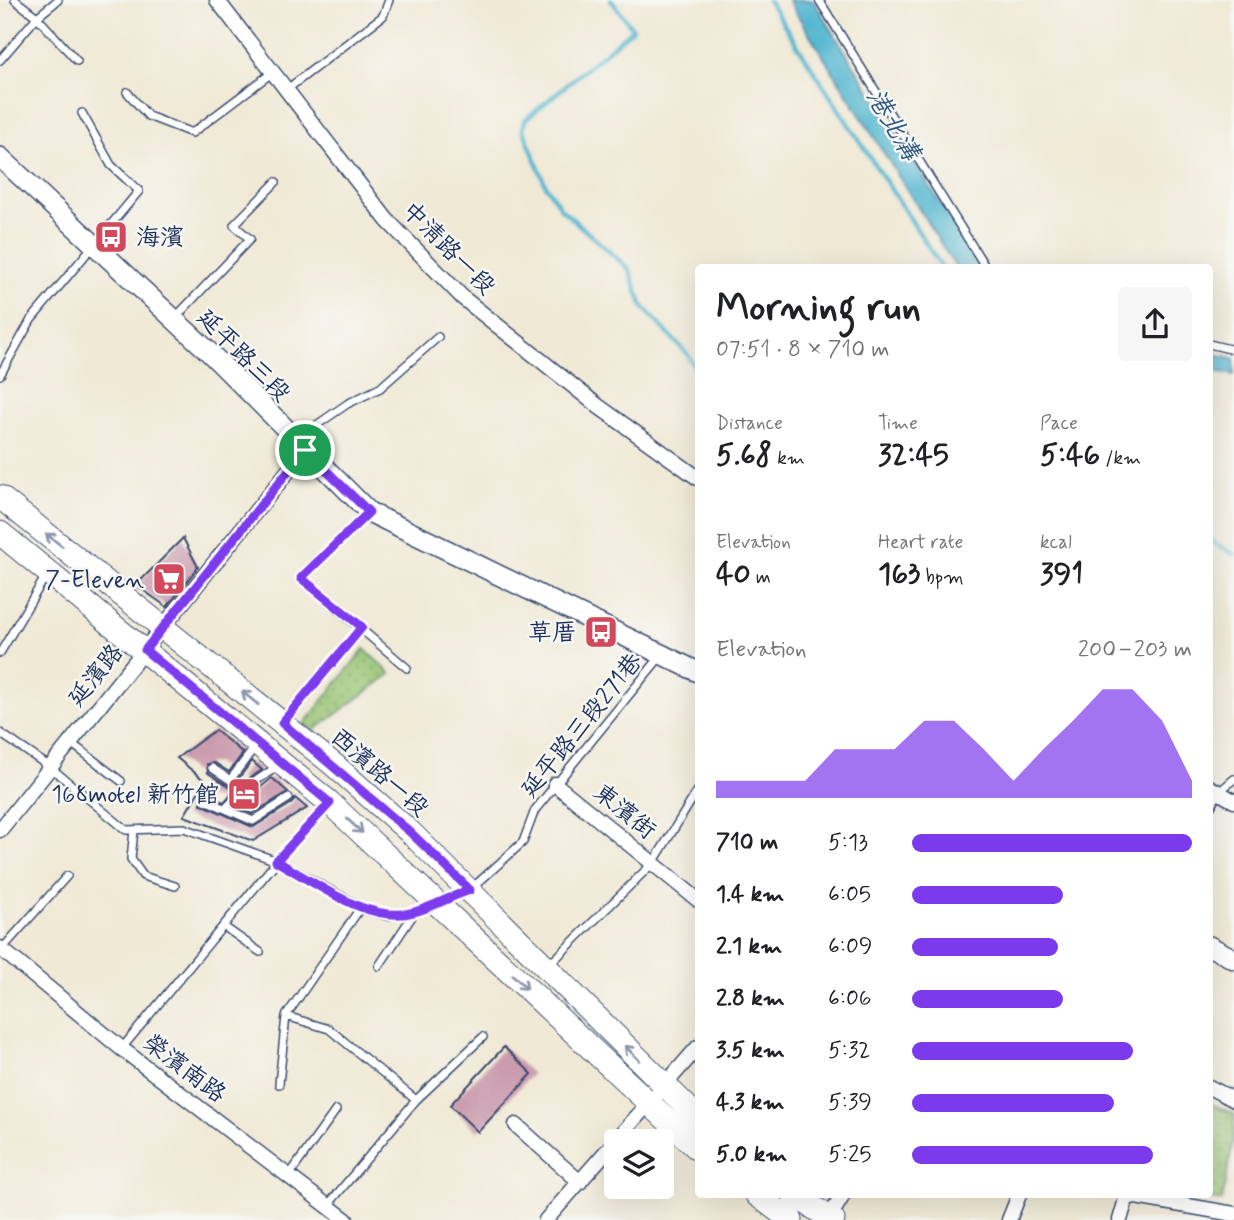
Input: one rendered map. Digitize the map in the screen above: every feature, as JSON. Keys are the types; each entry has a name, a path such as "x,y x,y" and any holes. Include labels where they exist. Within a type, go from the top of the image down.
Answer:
{"main road":[{"name":"西濱路一段","path":"0,498 282,723 401,824 695,1115"},
{"path":"0,533 330,803 438,901 695,1146"},
{"path":"761,1198 791,1220"},
{"path":"799,1198 831,1219"}],"street":[{"name":"中清路一段","path":"217,0 387,220 463,298 598,406 695,476"},
{"name":"延平路三段","path":"0,157 173,319 369,512 695,670"},
{"name":"延濱路","path":"0,830 164,629 300,445"},
{"name":"東濱街","path":"555,784 695,898"},
{"path":"1214,790 1234,801"},
{"name":"榮濱南路","path":"1,948 122,1049 290,1174 346,1220"},
{"path":"1213,948 1234,960"},
{"path":"546,1220 695,1050"},
{"path":"1213,1089 1234,1100"},
{"path":"516,1125 580,1182"},
{"path":"831,1219 842,1198"},
{"path":"1009,1220 1018,1198"},
{"path":"1120,1220 1126,1198"},
{"path":"1138,1198 1234,1214"}],"lane":[{"path":"15,0 37,18 77,61"},
{"path":"0,60 37,18 58,0"},
{"path":"286,90 383,16 389,0"},
{"path":"819,0 984,264"},
{"path":"127,92 148,116 192,133 273,72"},
{"path":"0,375 31,320 139,191 111,165 82,113"},
{"path":"173,319 250,239 234,225 276,182"},
{"path":"300,445 347,404 380,388 438,337"},
{"path":"1213,345 1234,349"},
{"path":"369,512 301,578 362,627 407,668"},
{"path":"0,653 48,574"},
{"path":"282,723 362,627"},
{"name":"延平路三段271巷","path":"415,912 470,890 523,842 535,810 663,654"},
{"path":"0,733 50,767 127,830 184,828 276,861 360,907 387,916 415,912"},
{"path":"70,742 121,781"},
{"path":"230,780 258,743"},
{"path":"226,808 244,789 282,763"},
{"path":"212,768 244,789"},
{"path":"1214,790 1234,779"},
{"path":"546,968 653,863 695,795"},
{"path":"205,800 253,821 289,797"},
{"path":"122,1049 276,861 330,803"},
{"path":"134,830 131,859 143,876 175,886"},
{"path":"1,948 67,876"},
{"path":"279,1084 286,1016 360,907"},
{"path":"379,965 415,912"},
{"path":"223,926 260,953"},
{"path":"286,1016 329,1029 415,1100"},
{"path":"328,1205 415,1100 484,1037"},
{"path":"290,1174 336,1111"}],"green space":[{"path":"364,649 391,674 313,731 304,724"},
{"path":"1213,1105 1234,1114 1234,1136 1222,1201 1209,1198 1213,1198"}],"water":[{"name":"港北溝","path":"788,0 813,0 978,264 953,264"},
{"path":"1213,354 1234,358 1234,375 1213,371"}],"building":[{"name":"7-Eleven","path":"183,538 198,567 167,607 136,585"},
{"path":"215,730 243,753 229,772 215,763 207,764 208,773 235,790 224,802 202,795 201,804 253,827 292,803 295,798 307,808 253,841 184,816 205,781 177,758"},
{"path":"252,761 262,770 244,782 239,778"},
{"path":"272,778 288,792 252,814 236,807"},
{"path":"504,1047 532,1074 478,1132 450,1105"}],"waterway":[{"path":"611,0 633,29 525,120 523,129 546,186 561,209 629,269 643,307 689,356 695,369"},
{"path":"768,0 939,264"},
{"path":"1213,542 1234,554"}],"place":[{"name":"海濱","path":"111,237"},
{"name":"7-Eleven","path":"169,579"},
{"name":"草厝","path":"601,632"},
{"name":"168motel 新竹館","path":"244,794"}],"route":[{"path":"305,450 369,512 301,578 362,627 282,723 410,832 470,890 415,912 387,916 368,911 276,861 330,803 145,650 305,450"}]}
